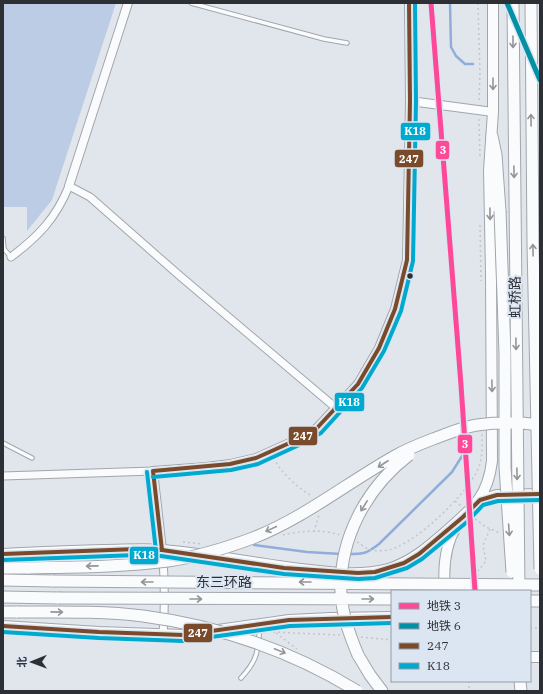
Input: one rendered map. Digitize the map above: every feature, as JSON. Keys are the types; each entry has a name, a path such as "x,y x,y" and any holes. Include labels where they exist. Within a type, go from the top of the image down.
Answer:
{"highway":[{"name":"虹桥路","path":"513,3 519,590"},
{"name":"虹桥路","path":"531,3 533,244 540,569"},
{"path":"492,136 496,155 500,211 504,353 505,482 513,590"},
{"path":"3,568 140,564 169,561 202,554 254,537 276,527 336,494 395,456 444,435 475,425 518,422 540,425"},
{"path":"382,691 370,676 358,655 350,636 344,614 341,594 345,550 359,513 370,495 385,476 416,450 444,435"},
{"name":"东三环路","path":"3,580 540,585"},
{"name":"东三环路","path":"3,597 391,599"},
{"path":"3,612 73,612 143,616 210,629 250,640 282,652 318,668 357,691"}],"main road":[{"path":"3,554 137,549 162,550 270,566 317,571 358,573 375,572 396,566 419,554 463,517 480,500 487,486 492,461 489,170 493,112 493,3"},
{"path":"480,500 497,495 540,494"},
{"path":"445,590 444,572 447,547 451,535 463,517"},
{"path":"3,626 163,635 205,633 260,626 289,620 391,617"}],"street":[{"path":"11,257 40,234 64,198 128,3"},
{"path":"3,476 153,471 206,467 256,458 294,441 317,428 358,384 379,348 395,309 407,260 410,101 409,3"},
{"path":"410,101 493,112"},
{"path":"68,186 90,196 180,276 336,408"},
{"path":"153,471 164,575 165,614 163,635"}],"lane":[{"path":"191,3 324,39 347,43"},
{"path":"3,238 4,249 11,257"},
{"path":"3,443 32,458"},
{"path":"241,678 250,669 256,659 260,626"}],"path":[{"path":"478,3 480,73 478,110 480,162"},
{"path":"480,224 481,282"},
{"path":"369,550 388,550 404,544 421,534 455,501 474,478 479,467 482,453 482,433"},
{"path":"276,464 290,479 314,497"},
{"path":"455,501 461,506"},
{"path":"314,532 318,517 322,511"},
{"path":"475,519 490,529 483,546 486,561 477,572 479,581"},
{"path":"260,626 274,632 343,635"},
{"path":"357,637 391,640"}],"shaded area":[{"path":"3,3 116,3 52,200 27,231 27,207 3,207"}],"waterway":[{"path":"450,3 451,47 456,56 465,64 473,64"},
{"path":"348,554 365,553 379,544 452,472 464,453"},
{"path":"254,545 307,552 341,554"}],"metro line":[{"name":"3","path":"431,3 461,385 475,590"},
{"name":"6","path":"507,3 540,80"}],"transit line":[{"name":"247","path":"153,471 230,464 256,458 294,441 317,428 358,384 379,348 395,309 407,260 410,101 409,3"},
{"name":"K18","path":"153,477 231,470 258,464 321,433 362,388 384,351 401,311 413,261 416,101 415,3"},
{"name":"247","path":"153,471 162,550"},
{"name":"K18","path":"147,472 156,551"},
{"name":"247","path":"3,554 137,549 162,550 284,568 358,573 375,572 404,563 419,554 463,517 480,500 497,495 540,494"},
{"name":"K18","path":"3,560 137,555 161,556 284,574 358,579 375,578 407,568 422,559 467,522 483,505 498,501 540,500"},
{"name":"247","path":"3,626 183,635 289,620 391,617"},
{"name":"K18","path":"3,632 183,641 290,626 391,623"}]}
